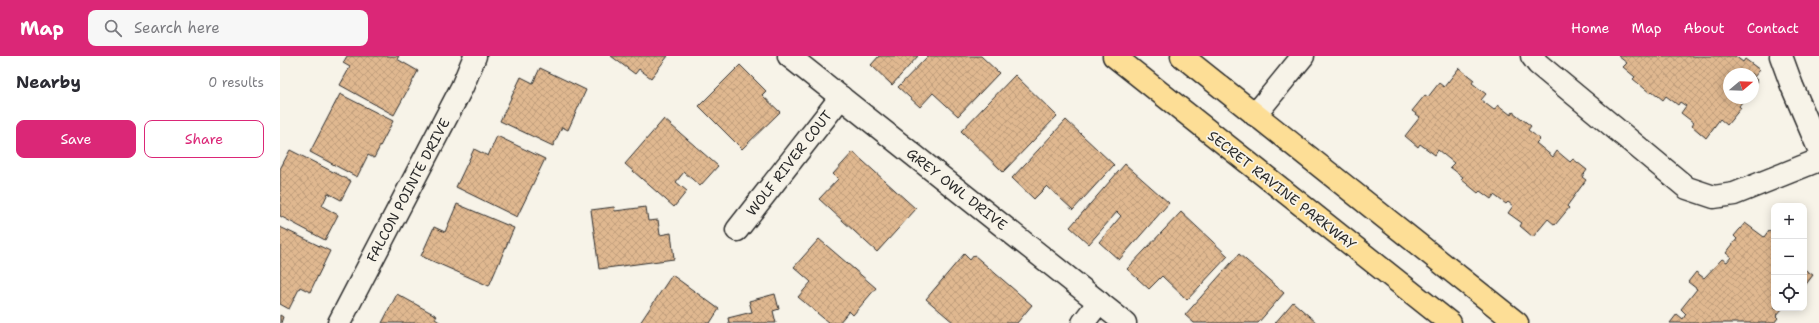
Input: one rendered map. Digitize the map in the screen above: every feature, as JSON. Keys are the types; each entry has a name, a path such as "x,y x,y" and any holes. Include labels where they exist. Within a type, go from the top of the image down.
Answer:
{"main road":[{"name":"SECRET RAVINE PARKWAY","path":"1114,56 1450,323"},
{"path":"1182,56 1517,323"}],"street":[{"name":"FALCON POINTE DRIVE","path":"339,323 462,87 475,56"},
{"name":"GREY OWL DRIVE","path":"789,56 1125,323"},
{"path":"1255,115 1304,56"},
{"path":"1532,56 1538,64 1687,188 1714,197 1734,194 1819,160"},
{"path":"1781,56 1819,149"},
{"name":"WOLF RIVER COUT","path":"737,230 841,97"},
{"path":"1083,323 1099,302"}],"building":[{"path":"347,56 399,56 397,59 418,71 394,115 340,85 350,67 343,63"},
{"path":"611,56 668,56 651,78 639,69 635,74"},
{"path":"879,56 918,56 892,85 871,65"},
{"path":"928,56 981,56 999,73 958,116 933,93 920,107 898,87"},
{"path":"1618,56 1735,56 1743,62 1745,59 1757,68 1723,68 1723,104 1740,104 1739,106 1741,108 1727,125 1720,119 1706,138 1692,126 1694,123 1681,113 1686,106 1680,102 1678,105 1666,96 1663,100 1652,91 1650,93 1633,79 1635,77 1623,67 1627,63"},
{"path":"740,65 766,91 762,95 780,112 742,149 699,106"},
{"path":"540,68 586,90 568,130 562,127 553,146 500,121 521,77 533,83"},
{"path":"1459,68 1474,80 1472,83 1486,94 1481,100 1494,110 1498,105 1511,115 1513,112 1531,126 1528,130 1540,139 1536,143 1553,157 1557,151 1570,162 1573,159 1587,170 1582,177 1586,180 1567,206 1569,208 1555,225 1548,219 1533,237 1520,226 1522,223 1508,213 1513,206 1508,202 1506,204 1494,195 1491,199 1480,191 1478,193 1461,179 1463,177 1450,167 1454,163 1438,150 1435,155 1420,144 1418,147 1405,136 1420,117 1412,111 1425,95 1428,97 1439,83 1444,87"},
{"path":"1015,75 1057,116 1003,172 961,131"},
{"path":"340,94 393,121 374,158 368,155 357,177 310,152"},
{"path":"664,119 718,166 700,186 684,172 676,182 687,191 674,207 625,164"},
{"path":"1066,120 1114,165 1073,210 1047,186 1034,199 1012,178"},
{"path":"497,136 545,159 517,217 456,187 474,149 488,156"},
{"path":"290,150 351,181 341,200 328,193 322,206 338,215 325,240 280,216 280,169"},
{"path":"853,152 916,209 877,252 819,199 838,179 833,174"},
{"path":"1125,164 1169,203 1119,260 1099,242 1121,216 1117,212 1089,244 1070,227"},
{"path":"457,204 514,228 489,286 421,256 434,227 445,232"},
{"path":"614,207 615,211 646,207 648,221 658,220 660,235 671,233 674,259 599,269 591,210"},
{"path":"1181,212 1228,256 1187,300 1162,276 1149,289 1127,269"},
{"path":"1745,223 1764,237 1769,230 1771,232 1771,311 1780,311 1776,316 1778,318 1774,323 1670,323 1677,314 1683,319 1686,314 1681,309 1697,289 1688,282 1696,272 1704,278 1722,259 1727,262 1731,257 1726,253 1737,239 1734,236"},
{"path":"280,227 330,251 310,292 300,287 289,309 280,304"},
{"path":"819,239 876,288 853,315 849,311 839,323 829,323 798,297 811,282 794,267"},
{"path":"964,254 970,260 974,255 1032,305 1017,323 954,323 926,299"},
{"path":"1239,254 1284,293 1258,323 1194,323 1185,315"},
{"path":"1807,271 1813,275 1807,283"},
{"path":"672,275 719,309 710,323 640,323"},
{"path":"397,294 437,316 435,319 441,323 382,323"},
{"path":"775,294 779,309 773,311 776,323 729,323 728,318 752,312 749,301"},
{"path":"1293,302 1317,323 1275,323"},
{"path":"280,315 283,317 281,323 280,323"}]}
